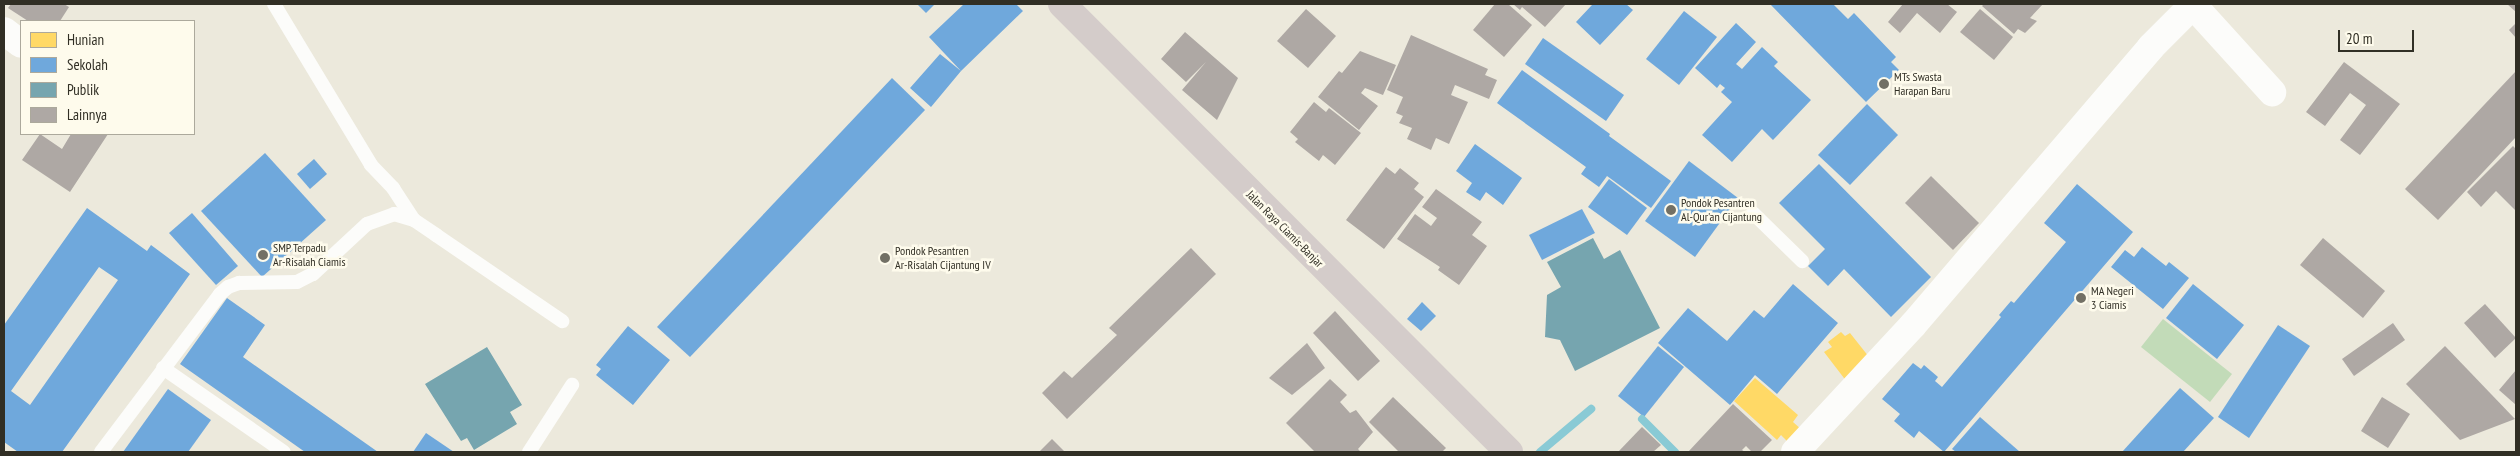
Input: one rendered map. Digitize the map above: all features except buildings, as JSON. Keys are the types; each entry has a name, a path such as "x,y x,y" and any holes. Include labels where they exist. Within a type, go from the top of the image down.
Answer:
{"highway":[{"name":"Jalan Raya Ciamis-Banjar","path":"1062,4 1509,452"}],"street":[{"path":"1795,452 1913,325 2152,47 2193,4 2272,92"},
{"path":"4,31 20,43"}],"lane":[{"path":"274,4 371,165 394,188 414,220"},
{"path":"1753,213 1802,262"},
{"path":"101,452 163,368 220,294 228,287 240,284 297,282 314,274 367,224 394,214 414,220 562,321"},
{"path":"163,368 284,452"},
{"path":"529,452 572,384"}],"green space":[{"path":"2163,319 2232,374 2210,402 2141,347"}],"waterway":[{"path":"1540,452 1591,409"},
{"path":"1642,419 1675,452"}],"place":[{"name":"MTs Swasta Harapan Baru","path":"1884,84"},
{"name":"Pondok Pesantren Al-Qur'an Cijantung","path":"1671,210"},
{"name":"SMP Terpadu Ar-Risalah Ciamis","path":"263,255"},
{"name":"Pondok Pesantren Ar-Risalah Cijantung IV","path":"885,258"},
{"name":"MA Negeri 3 Ciamis","path":"2081,298"}]}
